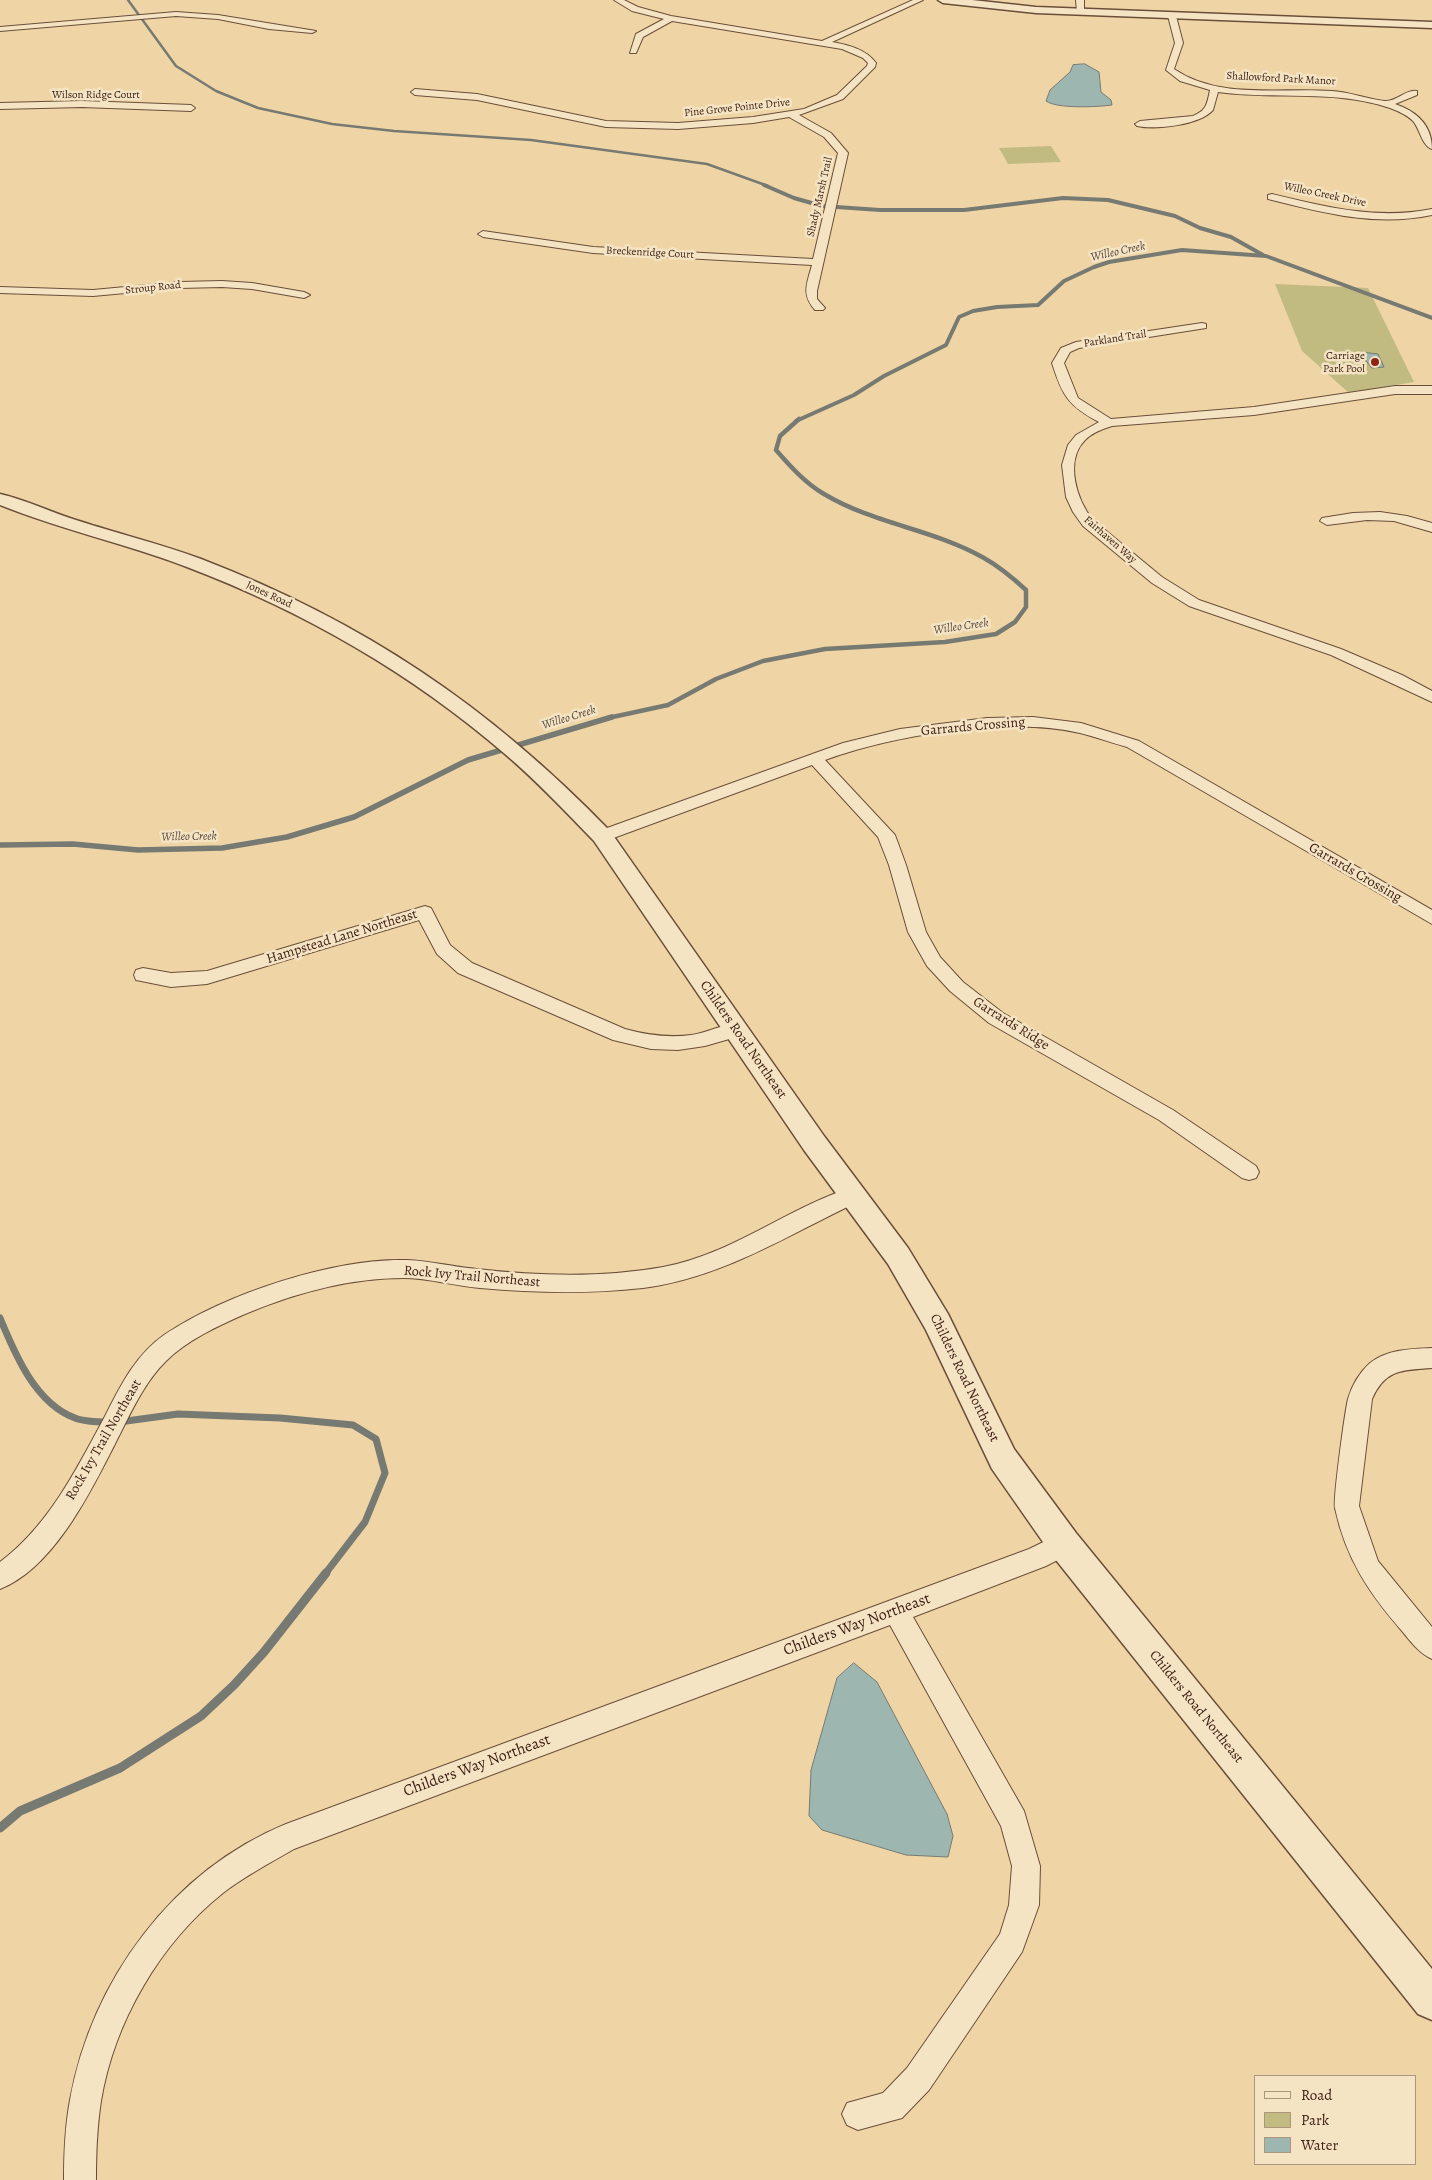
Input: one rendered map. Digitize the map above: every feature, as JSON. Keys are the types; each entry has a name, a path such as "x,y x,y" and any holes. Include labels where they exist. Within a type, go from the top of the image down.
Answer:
{"street":[{"name":"Pine Grove Pointe Drive","path":"415,92 478,97 585,121 626,126 678,126 754,120 791,114 819,106 840,97 871,67 870,60 860,52 824,43 671,18 635,9 618,0"},
{"path":"811,41 903,0"},
{"path":"824,43 919,0"},
{"path":"944,0 1082,12 1432,25"},
{"path":"1080,0 1082,12"},
{"path":"0,29 176,14 218,16 269,27 312,32"},
{"name":"Shallowford Park Manor","path":"1172,16 1179,44 1177,53 1169,64 1170,70 1185,80 1215,88 1336,94 1387,104 1406,112 1418,121 1432,146"},
{"path":"633,51 639,36 671,18"},
{"path":"1140,124 1180,121 1202,116 1210,108 1215,88"},
{"path":"1387,104 1414,93"},
{"name":"Wilson Ridge Court","path":"0,106 82,104 191,108"},
{"name":"Shady Marsh Trail","path":"791,114 832,138 843,153 811,291 812,300 819,308"},
{"name":"Willeo Creek Drive","path":"1272,197 1368,217 1404,218 1432,212"},
{"name":"Breckenridge Court","path":"483,234 593,250 818,262"},
{"name":"Stroup Road","path":"0,290 93,294 215,284 252,286 304,295"},
{"name":"Parkland Trail","path":"1108,422 1078,406 1071,400 1058,363 1065,350 1076,345 1202,326"},
{"name":"Fairhaven Way","path":"1432,390 1395,390 1278,408 1139,417 1108,422 1084,435 1069,452 1067,462 1071,495 1076,509 1088,523 1157,580 1194,602 1218,613 1344,655 1397,678 1432,697"},
{"name":"Jones Road","path":"0,498 191,562 278,598 347,634 401,666 477,720 510,747"},
{"path":"1327,521 1352,516 1378,517 1423,524 1432,528"},
{"name":"Garrards Crossing","path":"602,836 878,738 987,723 1034,722 1057,724 1106,734 1134,744 1432,918"},
{"name":"Childers Road Northeast","path":"510,747 536,769 602,836 814,1143 898,1256 924,1297 1003,1460 1064,1544 1432,2000"},
{"name":"Garrards Ridge","path":"815,759 886,835 894,850 912,918 920,940 950,982 971,1001 996,1018 1166,1115 1250,1172"},
{"name":"Hampstead Lane Northeast","path":"143,975 171,980 207,977 425,912 443,951 456,964 476,975 620,1035 644,1042 668,1044 699,1042 736,1030"},
{"name":"Rock Ivy Trail Northeast","path":"0,1577 21,1562 47,1534 82,1480 124,1402 152,1360 169,1344 236,1308 278,1293 340,1276 406,1269 445,1276 549,1284 618,1281 662,1276 697,1269 739,1252 853,1195"},
{"path":"1432,1358 1398,1360 1380,1369 1368,1381 1360,1399 1348,1506 1357,1540 1369,1569 1396,1605 1432,1646"},
{"name":"Childers Way Northeast","path":"80,2180 81,2124 88,2083 104,2036 130,1981 160,1936 202,1892 238,1864 286,1838 1037,1558 1064,1544"},
{"path":"858,2114 891,2107 918,2079 1012,1942 1024,1905 1026,1866 1014,1821 895,1610"}],"green space":[{"path":"1051,146 1061,162 1008,164 999,148"},
{"path":"1275,284 1368,288 1414,382 1349,393 1302,351"}],"water":[{"path":"1085,64 1099,72 1101,92 1111,100 1112,105 1068,106 1051,104 1046,101 1050,90 1070,72 1073,65"},
{"name":"Carriage Park Pool","path":"1360,352 1378,354 1384,367 1372,368"},
{"path":"854,1663 877,1682 947,1814 953,1836 948,1857 906,1855 822,1830 809,1816 811,1770 837,1678"}],"waterway":[{"path":"128,0 176,66 216,91 258,108 332,124 394,131 531,140 707,164 768,186"},
{"path":"764,185 794,198 822,206 880,210 964,210 1063,198 1108,200 1175,216 1200,228 1231,237 1263,255"},
{"name":"Willeo Creek","path":"798,420 854,395 884,376 946,345 959,317 973,311 997,307 1038,305 1064,281 1094,267 1109,262 1182,250 1266,256 1432,318"},
{"name":"Willeo Creek","path":"610,717 668,705 716,679 763,661 825,649 945,642 996,634 1015,622 1026,607 1026,590 984,558 945,540 863,513 810,485 776,450 780,436 798,420"},
{"name":"Willeo Creek","path":"0,845 73,844 138,850 222,848 287,837 354,817 468,760 610,717"},
{"path":"0,1318 12,1347 28,1376 49,1401 61,1411 75,1418 87,1421 109,1422"},
{"path":"119,1422 178,1414 280,1418 353,1425 376,1439 385,1473 365,1522 325,1574"},
{"path":"0,1828 20,1811 120,1768 201,1716 234,1685 264,1652 326,1573"}],"place":[{"name":"Carriage Park Pool","path":"1375,362"}]}
